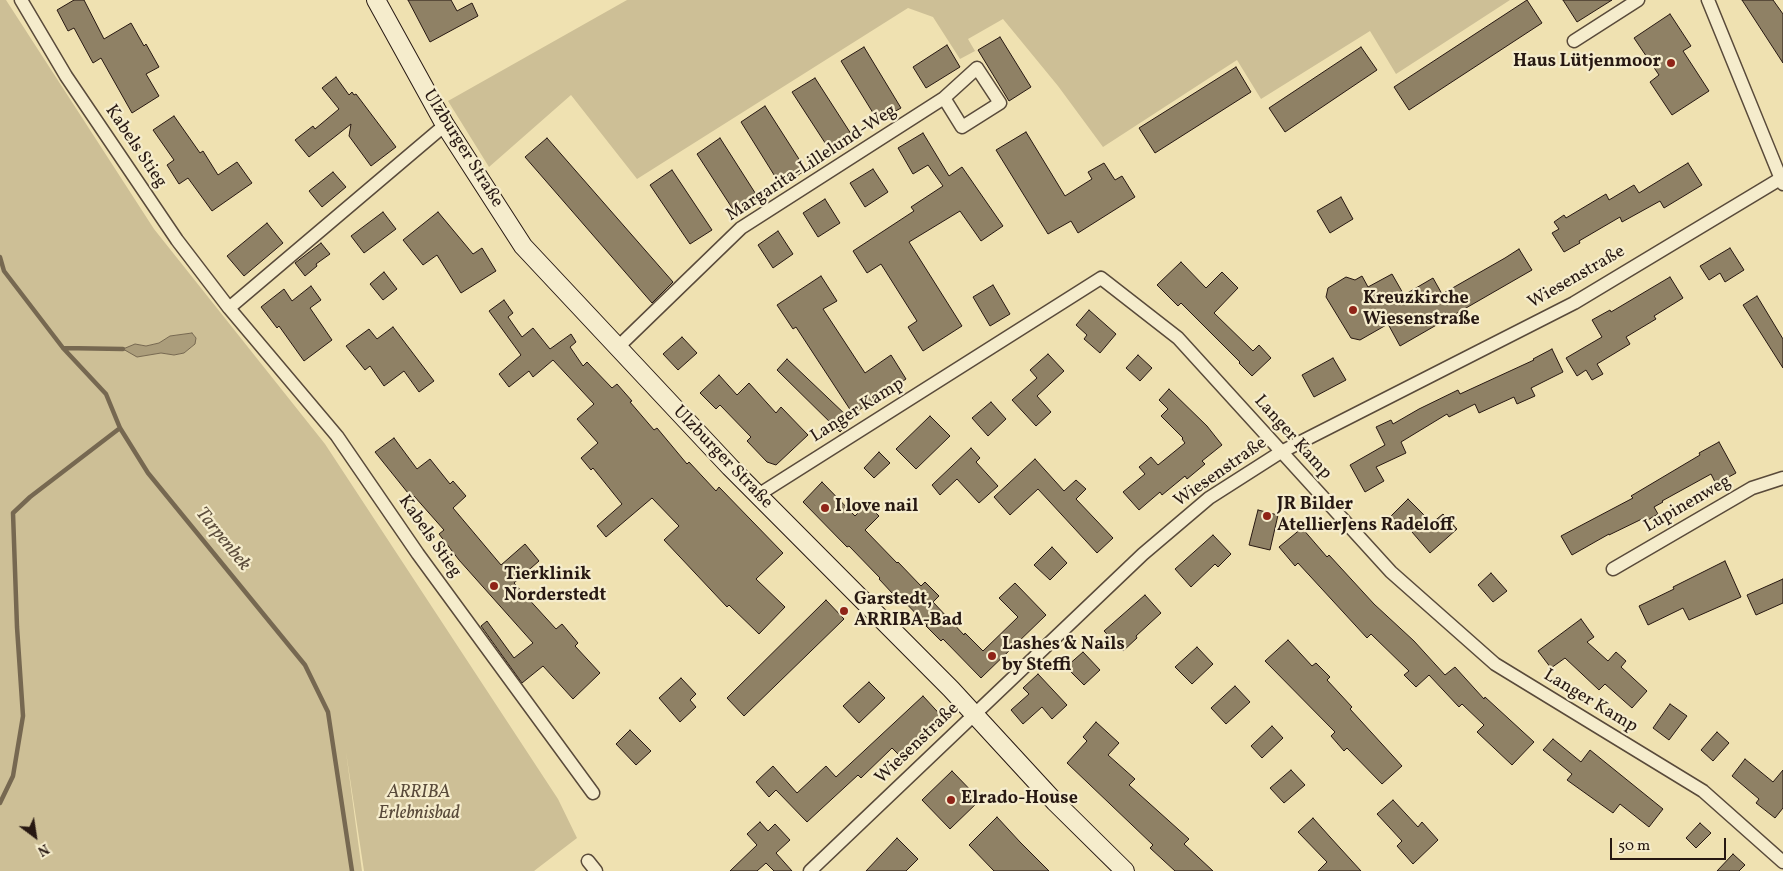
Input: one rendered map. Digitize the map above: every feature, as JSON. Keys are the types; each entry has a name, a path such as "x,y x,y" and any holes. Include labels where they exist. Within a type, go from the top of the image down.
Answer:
{"main road":[{"name":"Ulzburger Straße","path":"376,0 445,125 523,246 617,348 758,495 975,714 1055,802 1125,871"}],"street":[{"name":"Kabels Stieg","path":"21,0 66,76 177,240 229,308 336,436 418,554 593,793"},
{"path":"1574,42 1638,0"},
{"path":"1708,0 1782,181"},
{"name":"Margarita-Lillelund-Weg","path":"617,348 741,228 944,98 977,68 1000,103 962,127 944,98"},
{"path":"229,308 445,125"},
{"name":"Wiesenstraße","path":"810,871 1143,554 1209,498 1281,452 1574,303 1782,181"},
{"name":"Langer Kamp","path":"758,495 1101,278 1178,338 1391,572 1494,664 1703,791 1783,862"},
{"name":"Lupinenweg","path":"1613,569 1752,488 1783,478"}],"green space":[{"name":"ARRIBA Erlebnisbad","path":"0,0 6,0 154,229 325,444 558,799 577,838 534,871 364,871 346,752 362,871 0,871","holes":["192,333 196,338 195,344 184,353 174,355 161,353 137,357 135,344 146,346 159,343 170,336"]},
{"path":"627,0 1510,0 1396,74 1370,31 1261,99 1237,60 1103,147 1058,86 1003,19 968,39 975,51 960,59 933,17 908,8 637,179 571,95 489,167 448,101"}],"shaded area":[{"path":"192,333 196,338 195,344 184,353 174,355 161,353 137,357 123,349 135,344 146,346 159,343 170,336"}],"building":[{"path":"74,0 84,0 104,39 131,23 159,67 146,74 159,96 132,113 101,58 93,63 74,28 68,31 57,10"},
{"path":"408,0 451,0 457,11 472,3 478,16 430,42"},
{"path":"1527,0 1542,23 1409,110 1394,87"},
{"path":"1563,0 1612,0 1577,22"},
{"path":"1742,0 1773,0 1783,14 1783,63"},
{"name":"Haus Lütjenmoor","path":"1670,14 1691,46 1683,51 1709,91 1672,115 1650,82 1659,75 1634,38"},
{"path":"1000,37 1031,87 1009,101 978,50"},
{"path":"947,45 960,67 926,88 913,67"},
{"path":"864,47 901,108 878,121 841,61"},
{"path":"1361,47 1377,70 1285,132 1269,108"},
{"path":"1236,67 1251,92 1155,153 1139,128"},
{"path":"336,77 349,95 352,92 354,95 356,94 396,147 371,166 349,136 351,124 309,157 295,140 313,126 315,129 339,109 322,88"},
{"path":"815,78 853,137 831,152 792,92"},
{"path":"765,106 806,170 781,186 741,122"},
{"path":"174,116 200,153 203,151 218,175 237,162 252,183 212,211 188,178 179,184 167,165 174,160 153,130"},
{"path":"1026,132 1065,196 1092,179 1088,172 1104,163 1115,180 1122,176 1135,197 1078,233 1071,221 1048,234 996,150"},
{"path":"923,133 949,176 962,167 1003,226 981,241 960,211 909,242 962,326 923,351 908,327 917,321 881,264 867,273 853,251 914,211 911,207 943,186 928,165 913,174 898,148"},
{"path":"547,138 673,282 652,303 525,157"},
{"path":"720,138 759,199 736,214 697,154"},
{"path":"1688,163 1702,185 1664,208 1660,201 1622,222 1620,217 1564,252 1552,233 1559,229 1554,222 1564,215 1566,218 1606,194 1609,200 1634,185 1639,193"},
{"path":"873,169 888,192 865,207 850,183"},
{"path":"672,170 712,230 690,244 650,185"},
{"path":"333,172 346,187 322,207 309,191"},
{"path":"1341,197 1353,219 1330,233 1317,211"},
{"path":"825,199 840,223 818,237 803,213"},
{"path":"383,212 396,229 364,253 351,236"},
{"path":"438,212 473,254 482,248 496,271 461,293 437,255 423,265 403,240"},
{"path":"267,223 283,243 244,276 227,256"},
{"path":"778,231 793,254 773,268 758,245"},
{"path":"321,243 330,254 316,264 317,266 305,276 295,263"},
{"path":"1730,248 1744,270 1725,282 1720,273 1709,280 1700,266"},
{"path":"1519,249 1532,270 1400,346 1388,324 1360,340 1351,338 1326,297 1328,288 1346,277 1355,280 1362,276 1368,287 1392,274 1404,295 1433,278 1442,294"},
{"path":"1181,262 1206,288 1222,272 1238,288 1214,313 1253,351 1259,345 1271,358 1252,376 1181,303 1178,306 1157,285"},
{"path":"384,272 397,289 383,300 370,284"},
{"path":"821,276 837,301 823,309 865,373 891,355 906,379 853,414 796,327 793,329 777,305"},
{"path":"1670,277 1683,298 1654,316 1656,319 1626,337 1630,344 1597,364 1603,374 1592,380 1586,370 1577,376 1566,358 1602,337 1592,320 1610,310 1611,312"},
{"path":"993,285 1010,314 990,326 973,297"},
{"path":"311,286 321,300 310,308 332,340 304,361 279,326 277,328 261,307 284,289 292,301"},
{"path":"1757,296 1783,339 1783,368 1743,305"},
{"path":"504,300 513,313 508,317 522,337 533,328 550,349 571,334 576,342 570,347 583,366 587,362 612,388 617,384 654,430 657,428 687,464 689,462 716,491 719,487 783,553 756,579 785,607 759,634 729,605 727,607 664,540 679,526 652,498 606,537 597,526 622,504 593,468 591,470 581,458 598,443 577,419 594,404 553,360 533,377 529,371 509,387 499,374 521,355 489,311"},
{"path":"1089,310 1116,334 1100,353 1084,339 1087,335 1076,325"},
{"path":"393,327 434,381 419,392 404,371 384,386 370,366 365,370 346,346 369,329 377,339"},
{"path":"682,337 697,353 678,370 663,354"},
{"path":"1552,349 1563,372 1531,388 1535,396 1517,404 1514,397 1479,413 1475,404 1449,417 1447,414 1401,442 1406,453 1376,467 1384,481 1365,492 1350,465 1385,445 1376,427 1391,420 1393,424 1458,390 1460,394 1534,360"},
{"path":"1048,354 1064,371 1037,396 1051,412 1036,426 1012,400 1037,378 1030,370"},
{"path":"1138,355 1152,368 1140,381 1126,368"},
{"path":"1333,358 1346,380 1314,397 1302,375"},
{"path":"787,359 849,418 849,423 840,432 777,370"},
{"path":"719,375 737,395 749,383 776,413 781,407 808,435 776,465 767,462 747,441 751,437 720,405 716,409 700,393"},
{"path":"1169,389 1207,426 1222,445 1202,461 1205,464 1187,479 1185,476 1162,495 1160,492 1139,510 1123,492 1145,474 1139,467 1151,457 1158,465 1185,443 1183,438 1161,416 1168,409 1159,400"},
{"path":"991,402 1006,419 988,436 972,418"},
{"path":"930,416 950,436 916,469 896,449"},
{"path":"394,438 417,469 430,459 450,484 453,481 466,496 453,508 501,565 525,544 539,561 514,583 556,629 562,624 578,643 575,646 600,673 573,699 543,666 522,683 481,626 487,621 514,658 533,643 459,560 439,534 444,530 414,496 412,498 375,452"},
{"path":"1719,442 1736,473 1716,484 1711,474 1662,501 1654,507 1658,514 1646,521 1644,518 1609,534 1572,555 1561,536 1633,498 1631,496"},
{"path":"971,448 980,458 976,462 998,486 979,503 957,479 940,495 932,485"},
{"path":"879,452 890,463 874,478 864,468"},
{"path":"1035,459 1064,491 1076,480 1086,489 1076,499 1113,538 1097,553 1038,489 1010,515 994,497"},
{"path":"822,482 855,516 867,504 879,516 865,530 921,586 925,582 939,596 933,602 964,635 965,633 983,651 1018,617 999,598 1015,583 1046,615 981,678 943,639 941,641 926,626 895,592 893,594 849,546 847,547 803,502"},
{"path":"1408,499 1432,523 1443,514 1457,529 1430,553 1406,525 1404,528 1391,516"},
{"path":"1258,510 1278,515 1270,550 1249,545"},
{"path":"1302,528 1327,557 1329,555 1374,604 1414,641 1445,675 1455,667 1484,699 1485,697 1534,742 1512,765 1477,732 1484,725 1462,704 1459,707 1429,675 1416,687 1404,675 1409,671 1371,634 1367,638 1298,563 1295,566 1279,547"},
{"path":"1213,535 1231,554 1218,567 1215,564 1191,587 1175,569"},
{"path":"1052,547 1067,563 1050,580 1034,565"},
{"path":"1725,561 1741,597 1689,620 1683,608 1648,625 1639,606"},
{"path":"1491,573 1507,591 1493,602 1478,585"},
{"path":"1783,579 1783,603 1756,615 1747,595"},
{"path":"1145,595 1161,613 1123,651 1104,631"},
{"path":"826,600 844,619 744,716 727,698"},
{"path":"1581,619 1594,637 1587,642 1608,661 1616,652 1626,661 1621,667 1647,691 1632,708 1605,684 1599,690 1565,658 1551,668 1538,651"},
{"path":"1288,640 1312,666 1316,663 1330,677 1327,680 1352,707 1350,709 1402,766 1382,784 1347,748 1344,751 1331,736 1335,732 1265,661"},
{"path":"1197,647 1213,664 1192,684 1175,667"},
{"path":"1083,652 1100,670 1084,685 1066,667"},
{"path":"1038,674 1067,705 1052,719 1042,707 1023,724 1011,710 1029,694 1023,688"},
{"path":"681,678 696,694 690,700 696,707 680,722 659,698"},
{"path":"869,682 885,698 859,723 843,706"},
{"path":"1235,686 1250,702 1226,724 1211,708"},
{"path":"923,696 946,721 904,760 892,748 861,778 858,775 807,822 776,790 769,797 756,782 773,766 797,793 826,766 836,777"},
{"path":"1670,704 1687,716 1669,740 1653,728"},
{"path":"1096,722 1119,743 1108,755 1135,779 1129,785 1189,839 1184,844 1213,871 1175,871 1150,848 1153,845 1067,763 1087,741 1083,737"},
{"path":"1272,726 1283,738 1262,758 1251,746"},
{"path":"630,730 651,751 636,765 616,744"},
{"path":"1717,732 1729,743 1713,761 1701,750"},
{"path":"1553,739 1581,762 1590,750 1663,809 1649,827 1620,804 1613,813 1567,780 1572,774 1543,750"},
{"path":"1745,759 1773,782 1783,770 1783,808 1775,818 1756,803 1759,799 1732,776"},
{"path":"1291,770 1305,785 1284,803 1270,788"},
{"name":"Elrado-House","path":"952,771 980,800 950,829 922,800"},
{"path":"1393,800 1418,827 1422,822 1438,840 1413,864 1397,846 1402,841 1377,814"},
{"path":"997,817 1049,871 994,871 969,845"},
{"path":"1313,818 1361,871 1318,871 1327,862 1298,832"},
{"path":"760,822 768,831 775,824 790,840 776,853 792,871 774,871 766,863 757,871 730,871 757,845 747,834"},
{"path":"1700,823 1711,833 1696,848 1686,838"},
{"path":"897,838 918,859 906,871 866,871"},
{"path":"1733,854 1745,865 1739,871 1717,871"}],"waterway":[{"name":"Tarpenbek","path":"0,257 4,271 63,348 106,394 120,428 148,473 305,665 328,712 352,871"},
{"path":"63,348 123,349"},
{"path":"0,803 13,776 23,716 17,627 13,513 30,497 120,428"}],"place":[{"name":"Haus Lütjenmoor","path":"1671,63"},
{"name":"Kreuzkirche Wiesenstraße","path":"1353,310"},
{"name":"I love nail","path":"825,508"},
{"name":"JR Bilder AtellierJens Radeloff","path":"1267,516"},
{"name":"Tierklinik Norderstedt","path":"494,586"},
{"name":"Garstedt, ARRIBA-Bad","path":"844,611"},
{"name":"Lashes & Nails by Steffi","path":"992,656"},
{"name":"Elrado-House","path":"951,800"}]}
